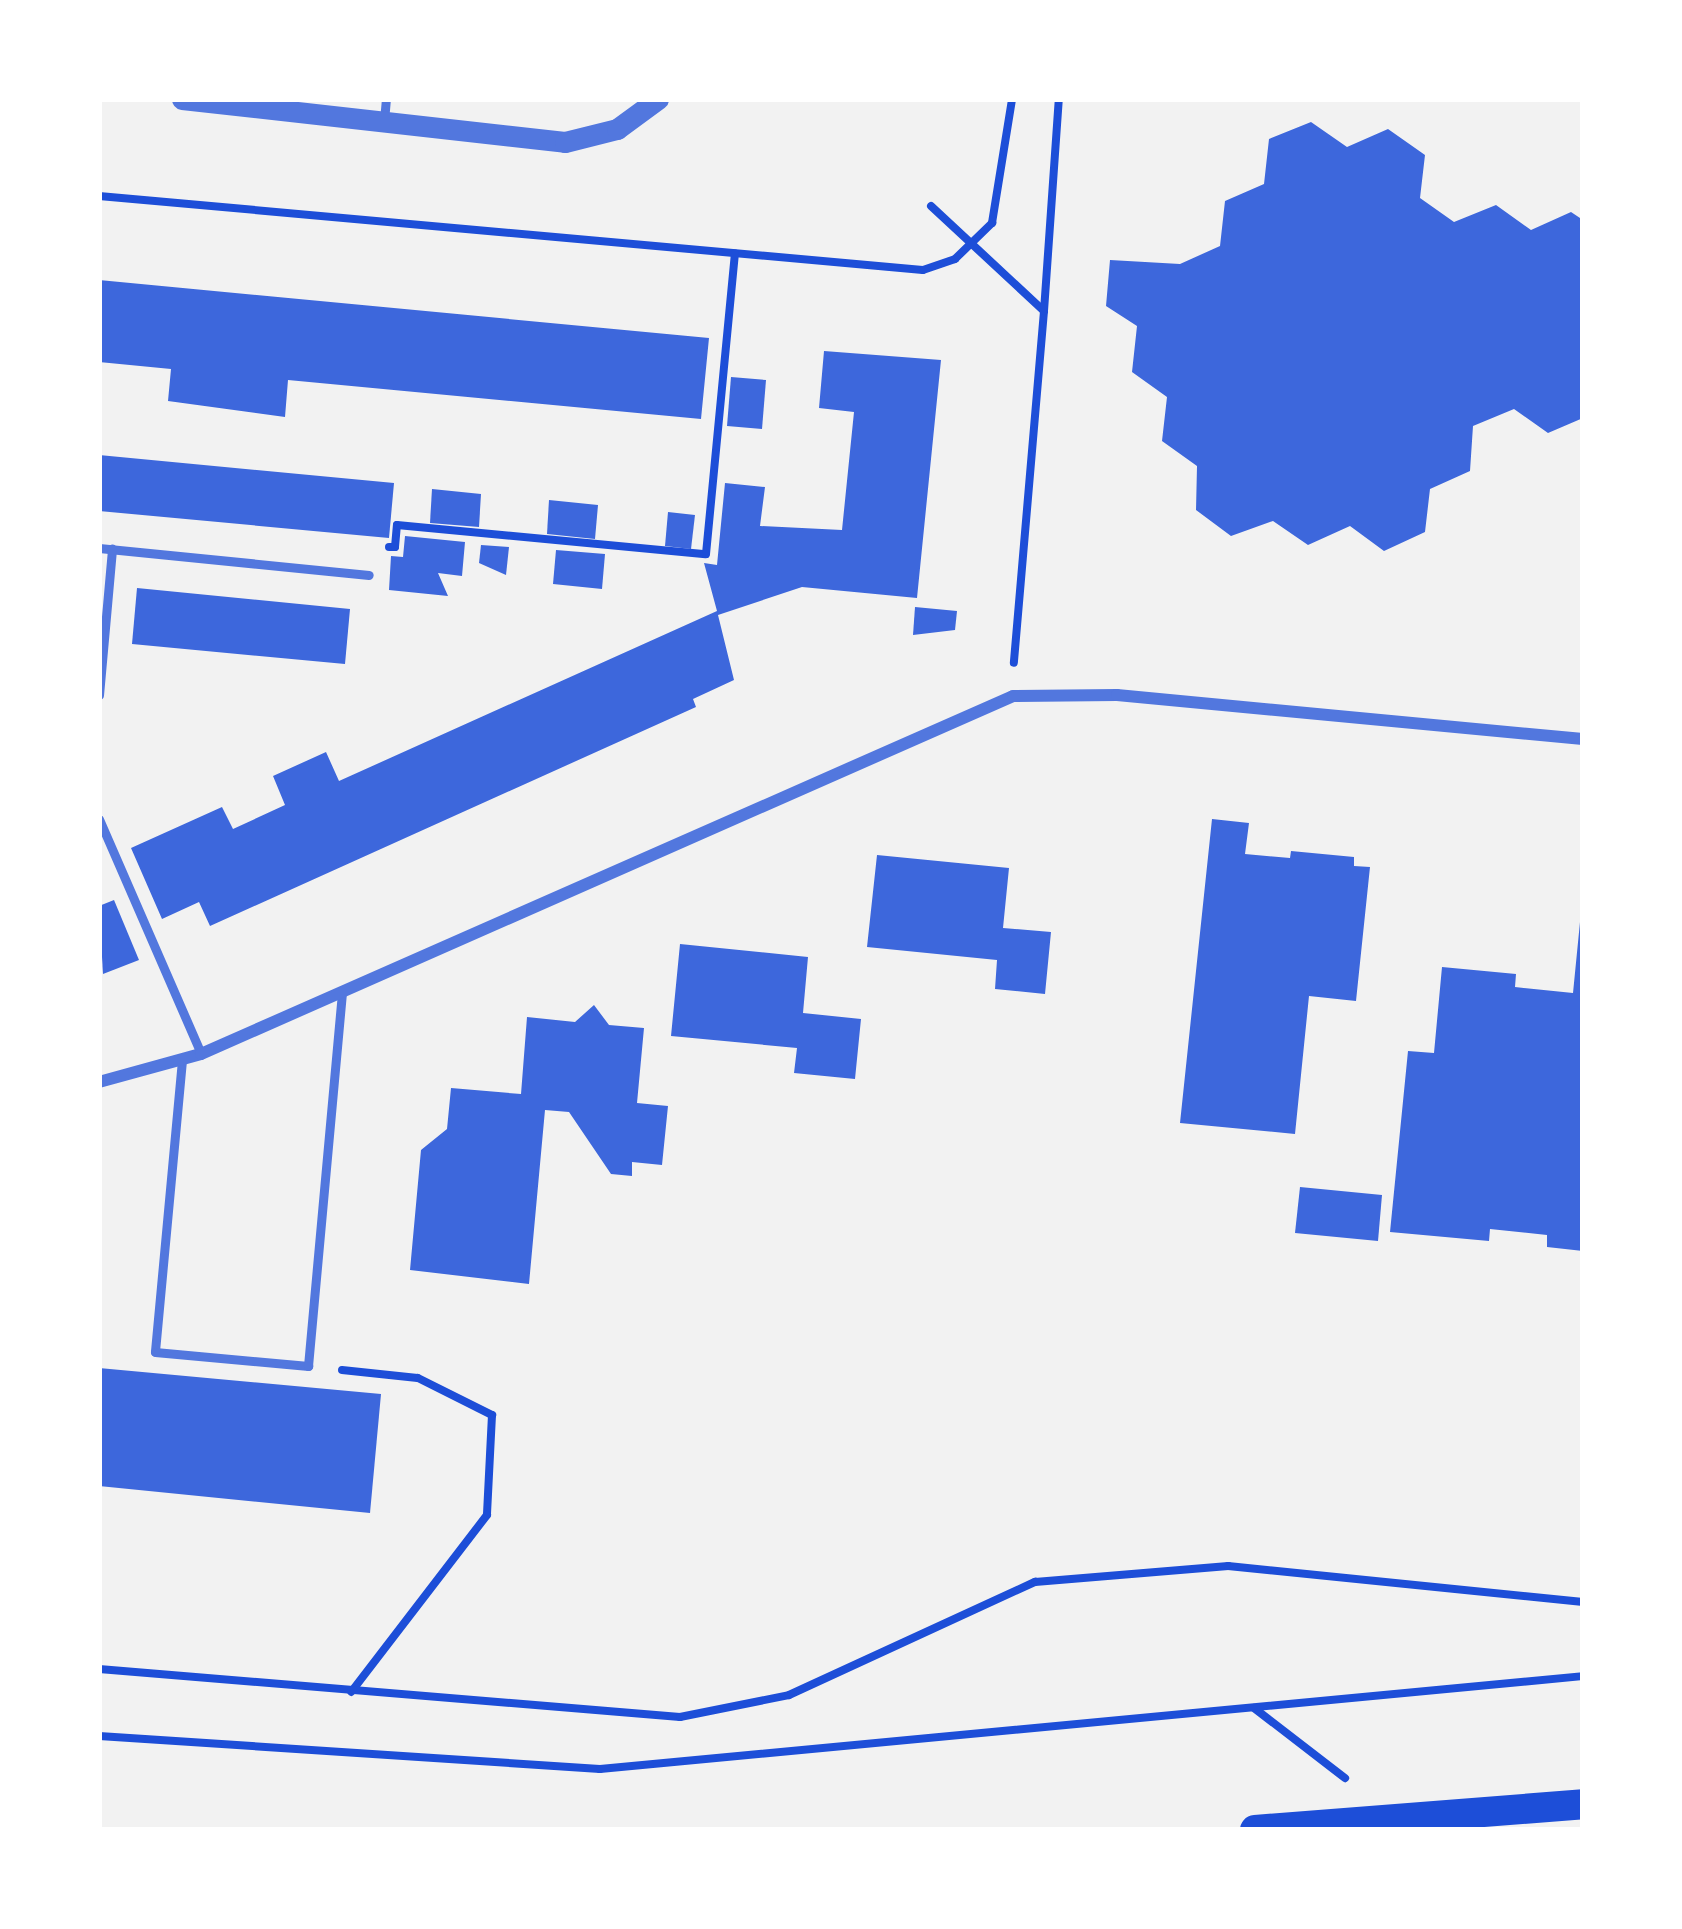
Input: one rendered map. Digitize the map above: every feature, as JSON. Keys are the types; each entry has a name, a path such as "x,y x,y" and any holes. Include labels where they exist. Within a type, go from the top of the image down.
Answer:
{"main road":[{"path":"1255,1830 1583,1804"}],"street":[{"path":"182,99 385,110 566,142 617,130 654,103"},
{"path":"99,1082 201,1054 1013,696 1118,695 1583,739"}],"lane":[{"path":"99,548 369,575"},
{"path":"99,695 112,549"},
{"path":"99,819 201,1054"},
{"path":"182,1060 155,1352 308,1366 342,993"}],"path":[{"path":"99,196 923,270 969,249 998,206 1012,99"},
{"path":"1013,696 1059,99"},
{"path":"931,206 969,249 1044,310"},
{"path":"369,575 383,546 395,548 397,525 706,554 735,253"},
{"path":"308,1366 418,1378 493,1415 487,1514 350,1693"},
{"path":"99,1669 680,1717 789,1695 1035,1582 1228,1566 1583,1602"},
{"path":"99,1736 600,1769 1583,1676"},
{"path":"1254,1708 1399,1819"}],"building":[{"path":"1311,122 1347,147 1388,129 1425,155 1420,198 1454,222 1496,205 1531,230 1571,212 1583,220 1583,418 1548,433 1514,409 1473,426 1470,471 1430,489 1425,532 1384,551 1350,526 1308,545 1273,521 1231,536 1196,510 1197,466 1162,441 1167,397 1132,372 1137,326 1106,306 1110,260 1180,264 1220,246 1225,201 1264,184 1269,139"},
{"path":"99,280 709,338 701,419 288,380 285,417 168,401 171,369 99,362"},
{"path":"824,351 941,360 917,598 802,587 718,615 734,680 693,699 696,707 210,926 199,902 162,919 131,848 222,807 233,829 285,805 273,776 326,752 339,781 717,611 704,563 717,565 725,483 765,487 760,526 842,530 854,412 819,408"},
{"path":"731,377 766,380 762,429 727,426"},
{"path":"99,455 394,483 389,538 99,511"},
{"path":"432,489 481,494 479,527 430,523"},
{"path":"549,500 598,505 595,539 547,534"},
{"path":"668,512 695,515 691,549 665,546"},
{"path":"405,536 465,542 462,576 438,573 448,596 389,590 391,556 403,557"},
{"path":"481,545 509,547 506,575 479,563"},
{"path":"556,550 605,554 602,589 553,584"},
{"path":"137,588 350,609 345,664 132,644"},
{"path":"915,607 957,611 955,630 913,635"},
{"path":"1212,819 1249,823 1245,854 1290,858 1291,851 1354,857 1354,866 1370,867 1356,1001 1309,996 1295,1134 1180,1123"},
{"path":"877,855 1009,868 1003,928 1051,932 1045,994 995,989 997,960 867,947"},
{"path":"114,900 139,960 103,974 99,906"},
{"path":"1580,922 1583,1251 1547,1247 1547,1235 1490,1229 1489,1241 1390,1232 1408,1051 1434,1053 1442,967 1516,974 1515,987 1573,993"},
{"path":"680,944 808,957 803,1013 861,1019 855,1079 794,1073 797,1048 671,1036"},
{"path":"594,1005 609,1025 644,1028 637,1103 668,1106 662,1165 632,1162 632,1176 611,1174 569,1112 545,1110 529,1284 410,1270 421,1150 447,1129 451,1088 521,1094 527,1017 575,1022"},
{"path":"1300,1187 1382,1195 1378,1241 1295,1233"},
{"path":"99,1368 381,1394 370,1513 99,1486"}]}
